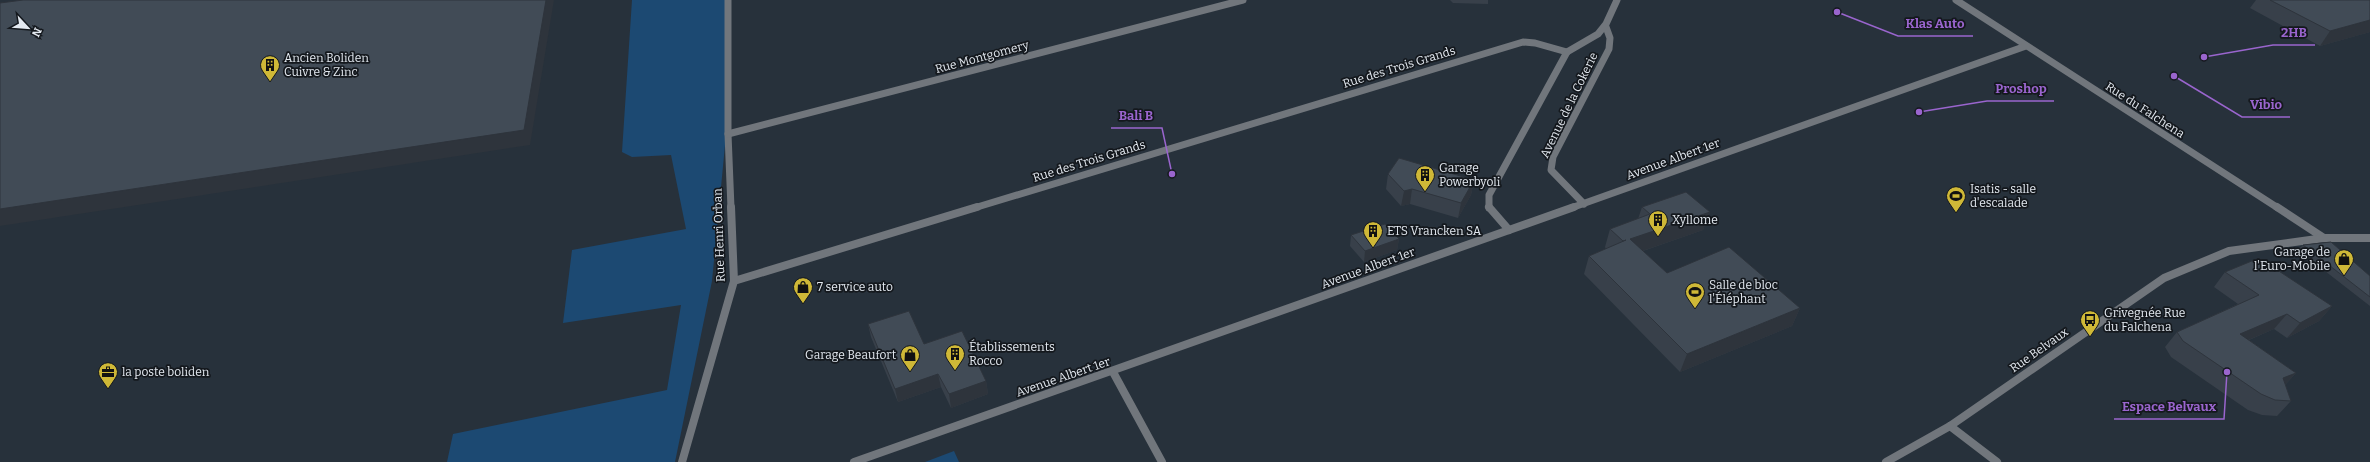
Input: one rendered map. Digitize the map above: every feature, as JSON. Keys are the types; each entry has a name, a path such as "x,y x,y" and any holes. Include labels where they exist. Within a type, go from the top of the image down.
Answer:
{"street":[{"name":"Rue Henri Orban","path":"682,462 734,282 728,134 728,0"},
{"name":"Rue Montgomery","path":"728,134 1243,0"},
{"path":"1606,27 1617,0"},
{"name":"Rue du Falchena","path":"1956,0 2324,238"},
{"name":"Avenue de la Cokerie","path":"1508,230 1489,208 1488,195 1567,52 1571,48 1596,36 1606,27 1610,38 1609,49 1553,157 1550,170 1584,204"},
{"name":"Rue des Trois Grands","path":"734,282 1523,42 1535,43 1567,52"},
{"name":"Avenue Albert 1er","path":"854,462 1113,372 2026,46"},
{"name":"Rue Belvaux","path":"1886,462 1950,426 2164,278 2229,251 2324,238 2370,238"},
{"path":"1113,372 1162,462"},
{"path":"1950,426 1997,462"}],"shaded area":[{"path":"632,0 726,0 726,135 712,281 675,462 447,462 453,434 667,390 681,305 563,323 572,250 686,229 671,155 632,157 622,152"},
{"path":"954,451 959,462 925,462"}],"building":[{"name":"Ancien Boliden Cuivre & Zinc","path":"23,0 546,0 524,130 0,209 0,3"},
{"path":"2270,0 2370,0 2370,20 2330,31"},
{"path":"1399,158 1474,180 1461,203 1412,189 1404,191 1388,174"},
{"path":"1686,192 1710,212 1630,239 1667,273 1729,247 1800,308 1687,354 1589,256 1626,240 1623,241 1610,229 1650,214 1642,207"},
{"path":"1385,224 1399,239 1365,251 1351,235"},
{"path":"2331,242 2370,276 2370,297 2303,245"},
{"path":"2259,258 2332,306 2300,323 2287,314 2240,334 2296,373 2283,378 2291,401 2275,400 2261,394 2183,341 2177,332 2259,295 2225,272"},
{"path":"909,311 924,344 962,331 986,381 949,394 938,374 895,389 868,324"}],"place":[{"name":"Klas Auto","path":"1837,12"},
{"name":"2HB","path":"2204,57"},
{"name":"Vibio","path":"2174,76"},
{"name":"Ancien Boliden Cuivre & Zinc","path":"270,82"},
{"name":"Proshop","path":"1919,112"},
{"name":"Bali B","path":"1172,174"},
{"name":"Garage Powerbyoli","path":"1425,192"},
{"name":"Isatis - salle d'escalade","path":"1956,213"},
{"name":"Xyllome","path":"1658,237"},
{"name":"ETS Vrancken SA","path":"1373,248"},
{"name":"Garage de l'Euro-Mobile","path":"2344,276"},
{"name":"7 service auto","path":"803,304"},
{"name":"Salle de bloc l'Éléphant","path":"1695,309"},
{"name":"Grivegnée Rue du Falchena","path":"2090,337"},
{"name":"Établissements Rocco","path":"955,371"},
{"name":"Garage Beaufort","path":"910,372"},
{"name":"Espace Belvaux","path":"2227,372"},
{"name":"la poste boliden","path":"108,389"}]}
